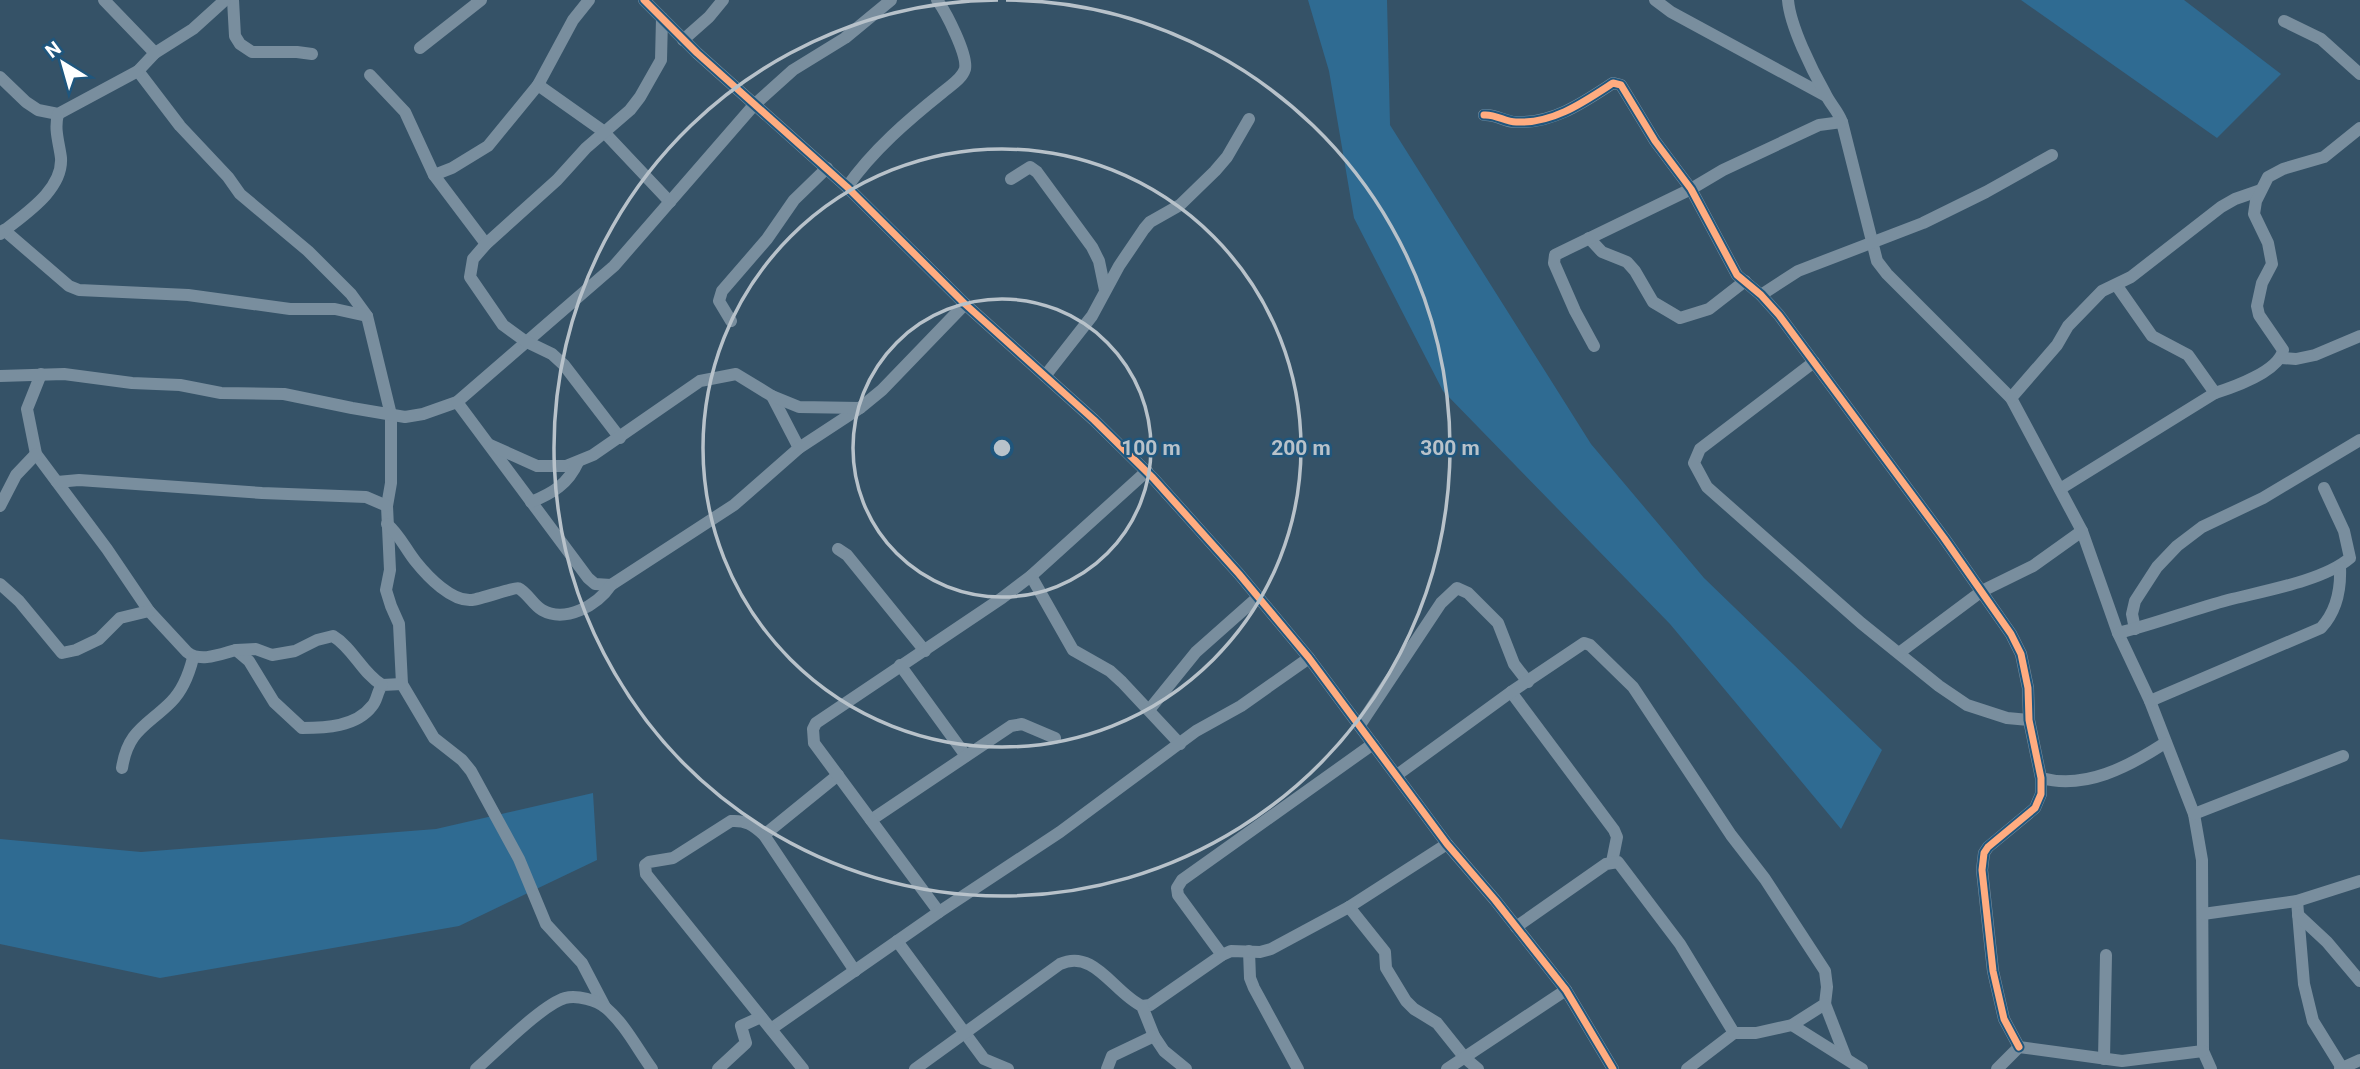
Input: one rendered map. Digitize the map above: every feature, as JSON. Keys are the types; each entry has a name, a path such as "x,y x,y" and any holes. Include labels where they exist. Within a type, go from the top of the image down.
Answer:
{"street":[{"path":"104,0 155,53"},
{"path":"0,77 32,106 58,114 138,71 155,53 193,29 225,0"},
{"path":"233,0 235,36 240,44 252,52 312,54"},
{"path":"420,48 481,0"},
{"path":"434,175 452,168 488,146 538,85 573,20 589,0"},
{"path":"644,0 683,40 827,168 965,304 1147,471 1309,658 1447,844 1566,990 1613,1069"},
{"path":"683,40 709,17 723,0"},
{"path":"0,376 64,374 132,383 180,385 221,393 284,394 405,417 423,414 457,402 524,341 614,266 754,104 793,70 845,38 891,0"},
{"path":"847,187 864,162 918,111 963,76 966,65 963,50 937,0"},
{"path":"1655,0 1672,6 1826,96"},
{"path":"1788,0 1789,13 1826,96 1842,122 1874,243 1874,252 1887,274 2011,398 2082,531 2118,633 2150,701 2193,814 2202,860 2203,1051 2211,1069"},
{"path":"620,438 552,354 524,341 503,325 470,277 473,258 486,244 557,180 603,131 630,110 652,79 661,60 662,18"},
{"path":"2284,21 2321,39 2360,74"},
{"path":"138,71 180,126 228,177 240,194 308,251 351,294 367,316 391,415 391,483 387,506 390,570 386,590 399,624 401,684 434,738 462,760 471,771 519,859 545,924 582,963 605,1007 652,1069"},
{"path":"370,75 405,112 434,175 486,244"},
{"path":"1484,115 1514,122 1538,121 1562,113 1617,83 1691,189 1737,275 1761,295 1815,362 2011,634 2021,654 2028,688 2029,720 2041,794 2035,808 1984,853 1982,870 1993,971 2004,1019 2019,1047"},
{"path":"538,85 603,131 670,202"},
{"path":"58,114 54,127 61,155 61,170 57,180 42,198 2,232 69,286 79,290 188,295 290,309 335,310 367,316"},
{"path":"1045,376 1093,316 1105,290 1144,229 1150,222 1180,205 1215,171 1227,157 1249,119"},
{"path":"1594,346 1575,311 1554,259 1560,252 1819,125 1842,122"},
{"path":"2060,489 2214,393 2234,387 2277,363 2283,350 2259,315 2257,306 2262,284 2272,264 2268,243 2254,214 2256,201 2268,177 2283,169 2324,157 2360,128"},
{"path":"1761,295 1798,271 1923,223 2052,155"},
{"path":"1011,178 1030,167 1037,172 1092,247 1099,261 1105,290"},
{"path":"731,321 719,301 722,291 767,239 794,200 827,168"},
{"path":"2011,398 2057,345 2068,326 2102,291 2131,277 2235,199 2262,190"},
{"path":"1589,238 1602,252 1627,262 1653,302 1680,318 1709,309 1745,281"},
{"path":"2117,286 2152,336 2188,355 2214,393"},
{"path":"387,524 395,531 418,565 449,593 467,600 487,598 513,587 518,588 540,609 555,616 579,611 606,593 611,585 734,505 799,448 860,408 882,390 965,304"},
{"path":"2281,358 2296,359 2315,355 2360,337"},
{"path":"1815,362 1700,449 1694,463 1707,487 1861,623 1939,686 1967,705 2007,718 2029,720"},
{"path":"41,374 27,409 36,454 107,549 149,611 193,657"},
{"path":"487,443 537,466 566,466 620,438 700,381 736,374 772,396 799,407 860,408"},
{"path":"772,396 799,448"},
{"path":"457,402 588,578 595,584 611,585"},
{"path":"2135,629 2132,614 2135,601 2157,567 2177,546 2202,527 2263,498 2360,440"},
{"path":"0,506 16,475 36,454"},
{"path":"531,502 555,493 572,475 578,462"},
{"path":"939,912 814,743 813,729 816,723 900,665 977,617 1031,576 1147,471"},
{"path":"57,482 79,480 366,498 387,506"},
{"path":"2118,633 2306,580 2340,567 2350,558 2344,531 2324,488"},
{"path":"1899,653 1982,591 2033,566 2082,531"},
{"path":"838,549 847,555 925,651"},
{"path":"2150,701 2321,628 2328,620 2341,589 2340,567"},
{"path":"1031,576 1073,650 1110,671 1180,744"},
{"path":"0,584 19,601 62,653 76,650 99,639 120,618 149,611"},
{"path":"1360,725 1441,603 1457,588 1468,593 1498,623 1514,664 1528,682"},
{"path":"1149,710 1196,652 1258,597"},
{"path":"193,657 256,649 272,655 295,652 317,640 334,636 341,640 373,680 382,685 401,684"},
{"path":"1396,775 1584,643 1590,645 1633,687 1825,971 1828,986 1825,1004 1846,1058"},
{"path":"236,650 249,661 274,702 302,728 330,729 359,717 373,705 382,685"},
{"path":"122,768 125,754 138,729 172,701 189,675 193,657"},
{"path":"771,1029 1060,832 1196,731 1241,706 1309,658"},
{"path":"900,665 966,756"},
{"path":"1511,692 1614,830 1616,837 1612,862 1516,927"},
{"path":"871,820 1016,724 1029,726 1055,738"},
{"path":"2040,778 2060,783 2090,779 2133,763 2165,743"},
{"path":"1222,956 1178,895 1177,888 1182,880 1373,744"},
{"path":"2193,814 2343,756"},
{"path":"764,835 838,775"},
{"path":"803,1069 645,869 649,862 673,858 731,821 746,822 764,835 855,971"},
{"path":"1142,1006 1156,1001 1231,951 1271,950 1349,908 1447,844"},
{"path":"1612,862 1622,866 1680,944 1734,1033"},
{"path":"2203,914 2297,901 2360,881"},
{"path":"2297,901 2304,984 2313,1021 2341,1069 2360,1060"},
{"path":"1349,908 1385,952 1386,968 1406,1001 1437,1023 1465,1058 1478,1069"},
{"path":"2298,915 2327,942 2360,981"},
{"path":"897,941 984,1059 1008,1069"},
{"path":"1249,951 1250,978 1254,988 1298,1069"},
{"path":"2104,1059 2106,955"},
{"path":"915,1069 934,1063 964,1033 1060,964 1079,959 1093,966 1133,1002 1142,1006 1154,1035 1168,1055 1186,1069"},
{"path":"1447,1069 1566,990"},
{"path":"476,1069 529,1021 564,998 584,998 605,1007"},
{"path":"1687,1069 1734,1033 1756,1033 1792,1025 1825,1004"},
{"path":"718,1069 746,1043 741,1026 761,1017"},
{"path":"1792,1025 1862,1069"},
{"path":"1107,1069 1112,1056 1154,1035"},
{"path":"2019,1047 2122,1062 2203,1051"},
{"path":"1997,1069 2019,1047"}],"shaded area":[{"path":"1308,0 1387,0 1390,125 1591,444 1704,578 1882,750 1841,829 1670,624 1443,391 1354,218 1329,71"},
{"path":"2021,0 2184,0 2281,74 2217,138"},
{"path":"593,793 597,860 459,926 160,978 0,944 0,839 141,852 436,829"}],"cycle path":[{"path":"644,0 697,53 847,187 965,304 1094,420 1153,478 1239,574 1309,658 1447,844 1566,990 1613,1069"},
{"path":"1484,115 1508,121 1530,122 1568,110 1613,83 1621,85 1655,141 1691,189 1737,275 1779,315 1944,538 2011,634 2021,654 2028,688 2029,720 2041,778 2041,794 2035,808 1988,847 1984,853 1982,870 1993,971 2004,1019 2019,1047"}]}
